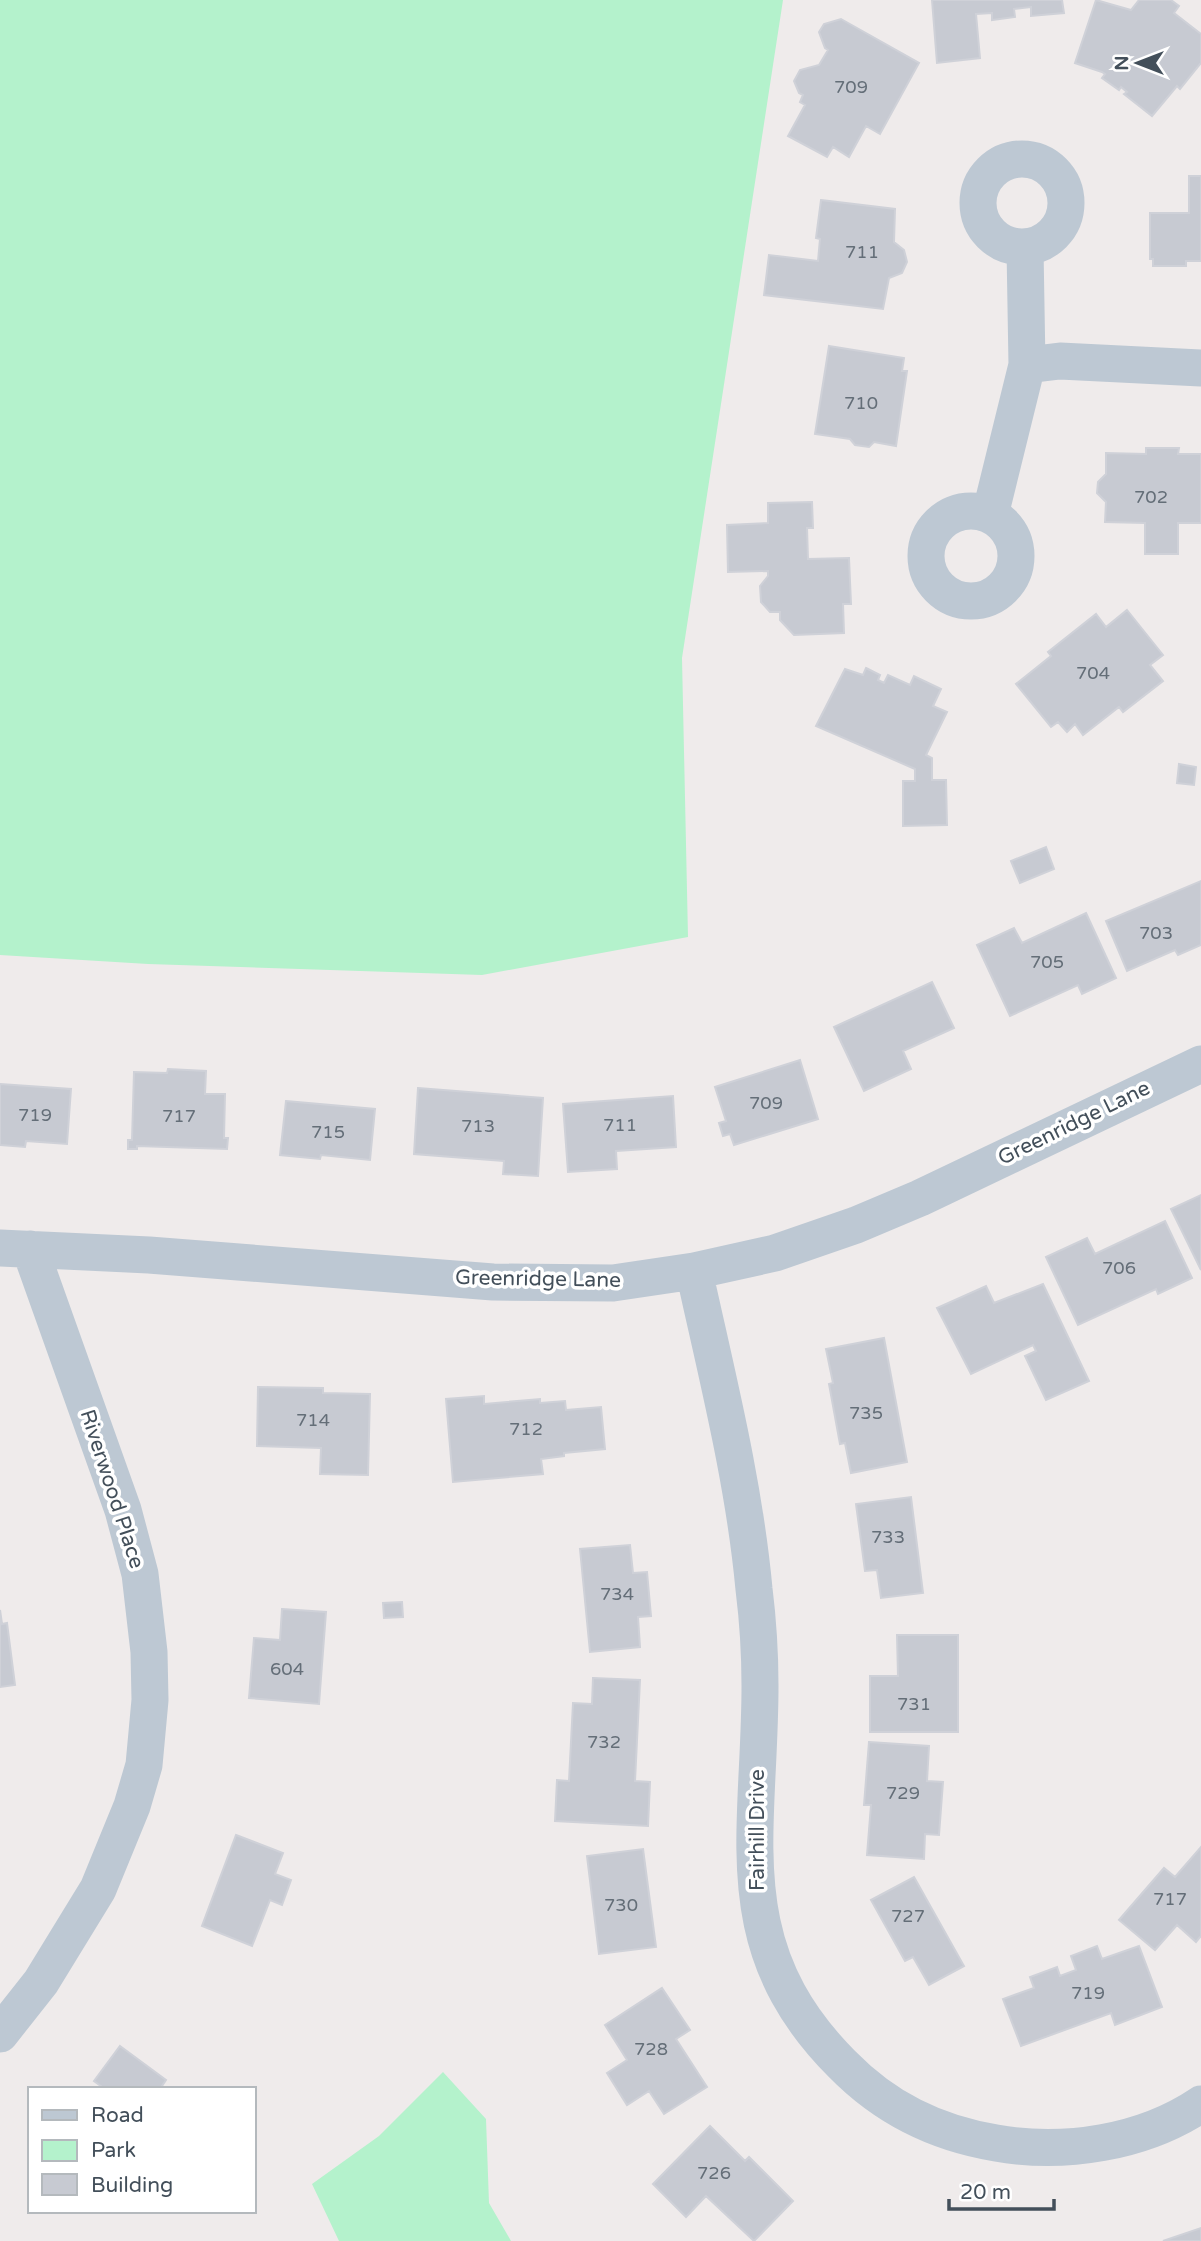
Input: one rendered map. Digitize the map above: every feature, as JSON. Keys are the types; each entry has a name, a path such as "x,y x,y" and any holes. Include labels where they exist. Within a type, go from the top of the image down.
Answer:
{"street":[{"path":"990,515 1027,365 1025,248"},
{"path":"1027,365 1060,361 1201,368"},
{"name":"Greenridge Lane","path":"15,1249 149,1255 494,1282 613,1283 694,1271 775,1253 920,1198 1201,1064"},
{"name":"Riverwood Place","path":"0,2034 41,1982 98,1889 132,1806 141,1775 148,1738 150,1700 149,1652 140,1574 123,1510 15,1249"},
{"name":"Fairhill Drive","path":"694,1271 734,1453 755,1590 760,1685 753,1849 757,1901 773,1964 792,2001 822,2044 864,2087 919,2121 975,2140 1046,2148 1078,2146 1141,2134 1201,2104"}],"green space":[{"path":"0,0 783,0 682,658 688,937 482,975 148,964 0,955"},
{"path":"443,2072 486,2119 489,2203 511,2241 339,2241 312,2184 379,2136"}],"building":[{"path":"932,0 1062,0 1064,13 1031,16 1031,7 1014,9 1015,17 992,20 992,13 976,14 980,58 937,63"},
{"path":"1096,0 1131,10 1139,0 1171,0 1179,6 1174,13 1201,34 1201,63 1180,89 1177,86 1152,116 1124,94 1127,92 1121,87 1119,90 1102,78 1105,74 1075,63"},
{"path":"841,19 919,63 880,134 866,126 849,157 833,147 827,157 788,136 805,105 800,102 803,95 799,93 794,81 800,70 819,65 828,50 819,32 824,24"},
{"path":"1189,176 1201,176 1201,261 1186,261 1186,266 1153,266 1153,259 1150,259 1150,213 1189,213"},
{"path":"821,200 895,209 894,242 904,250 907,262 902,273 889,278 883,309 764,295 769,255 818,261 820,239 816,238"},
{"path":"829,346 904,358 902,371 907,371 896,446 874,442 869,447 855,445 850,439 815,434"},
{"path":"1146,448 1179,448 1178,454 1201,454 1201,523 1178,523 1178,554 1145,554 1145,523 1105,522 1106,502 1097,493 1098,482 1106,474 1106,453 1146,454"},
{"path":"812,502 813,528 807,528 808,559 849,558 851,604 843,604 844,633 794,635 780,620 780,612 770,612 761,602 760,586 768,576 768,571 728,572 727,525 768,523 768,503"},
{"path":"1127,610 1163,655 1150,665 1163,681 1123,712 1119,707 1083,735 1075,724 1067,732 1058,722 1051,727 1016,684 1051,656 1048,652 1096,614 1106,627"},
{"path":"866,668 880,675 878,680 884,683 888,675 910,685 914,676 941,689 933,706 947,712 926,755 932,758 932,780 946,780 947,825 903,826 903,781 915,781 915,769 816,726 845,669 863,675"},
{"path":"1179,764 1196,767 1194,785 1177,783"},
{"path":"1046,847 1054,869 1020,883 1011,861"},
{"path":"1201,881 1201,945 1178,955 1175,950 1127,971 1106,921"},
{"path":"1086,913 1116,978 1082,994 1078,985 1010,1016 977,945 1014,928 1022,943"},
{"path":"932,982 954,1028 903,1051 911,1069 864,1091 834,1027"},
{"path":"800,1060 818,1119 734,1145 730,1134 723,1136 719,1123 726,1121 715,1087"},
{"path":"168,1069 206,1071 205,1094 225,1094 224,1138 228,1138 227,1149 137,1146 137,1149 128,1149 128,1140 132,1140 134,1072 167,1073"},
{"path":"0,1084 71,1089 67,1144 26,1141 25,1147 0,1145"},
{"path":"418,1088 543,1098 538,1176 503,1174 504,1161 414,1154"},
{"path":"673,1096 676,1147 616,1151 617,1169 568,1172 563,1104"},
{"path":"286,1101 375,1109 370,1160 321,1155 320,1159 280,1155"},
{"path":"1201,1195 1201,1270 1171,1209"},
{"path":"1165,1221 1192,1278 1158,1294 1156,1289 1078,1325 1046,1257 1087,1238 1095,1254"},
{"path":"1043,1284 1089,1381 1046,1400 1025,1356 1036,1351 1033,1345 971,1374 937,1308 986,1286 994,1303"},
{"path":"884,1338 907,1462 851,1473 845,1443 840,1444 829,1384 833,1383 826,1349"},
{"path":"258,1387 323,1388 323,1393 370,1394 368,1475 320,1474 321,1448 257,1446"},
{"path":"484,1396 484,1404 540,1399 540,1403 565,1401 566,1410 601,1407 605,1449 564,1453 564,1456 541,1459 543,1474 453,1482 446,1399"},
{"path":"911,1497 923,1593 881,1598 877,1570 865,1571 856,1504"},
{"path":"630,1545 633,1573 647,1572 651,1616 638,1617 640,1647 590,1652 580,1549"},
{"path":"402,1602 403,1617 384,1618 383,1603"},
{"path":"282,1609 326,1612 319,1704 249,1698 254,1638 280,1640"},
{"path":"0,1610 2,1624 7,1623 15,1685 0,1687"},
{"path":"897,1635 958,1635 958,1732 870,1732 870,1676 898,1676"},
{"path":"593,1678 640,1680 635,1781 650,1782 648,1826 555,1821 557,1780 569,1781 573,1703 592,1704"},
{"path":"869,1742 929,1746 927,1781 943,1782 939,1835 925,1834 924,1859 867,1855 871,1805 864,1805"},
{"path":"236,1835 283,1853 275,1874 291,1880 282,1905 270,1900 252,1946 202,1926"},
{"path":"1201,1847 1201,1936 1196,1942 1177,1925 1155,1950 1119,1920 1164,1868 1175,1877"},
{"path":"643,1849 656,1947 599,1954 587,1856"},
{"path":"914,1877 964,1966 929,1985 913,1957 905,1961 871,1900"},
{"path":"1097,1946 1102,1959 1139,1946 1162,2007 1115,2025 1111,2013 1021,2046 1003,1999 1034,1988 1030,1977 1057,1967 1060,1976 1076,1970 1071,1956"},
{"path":"662,1988 690,2030 676,2039 707,2087 664,2114 649,2091 627,2105 607,2073 627,2060 605,2025"},
{"path":"120,2046 166,2080 161,2087 102,2087 94,2081"},
{"path":"710,2126 745,2161 749,2157 793,2201 754,2241 706,2196 686,2217 653,2184"},
{"path":"1201,2228 1201,2241 1163,2241"}]}
